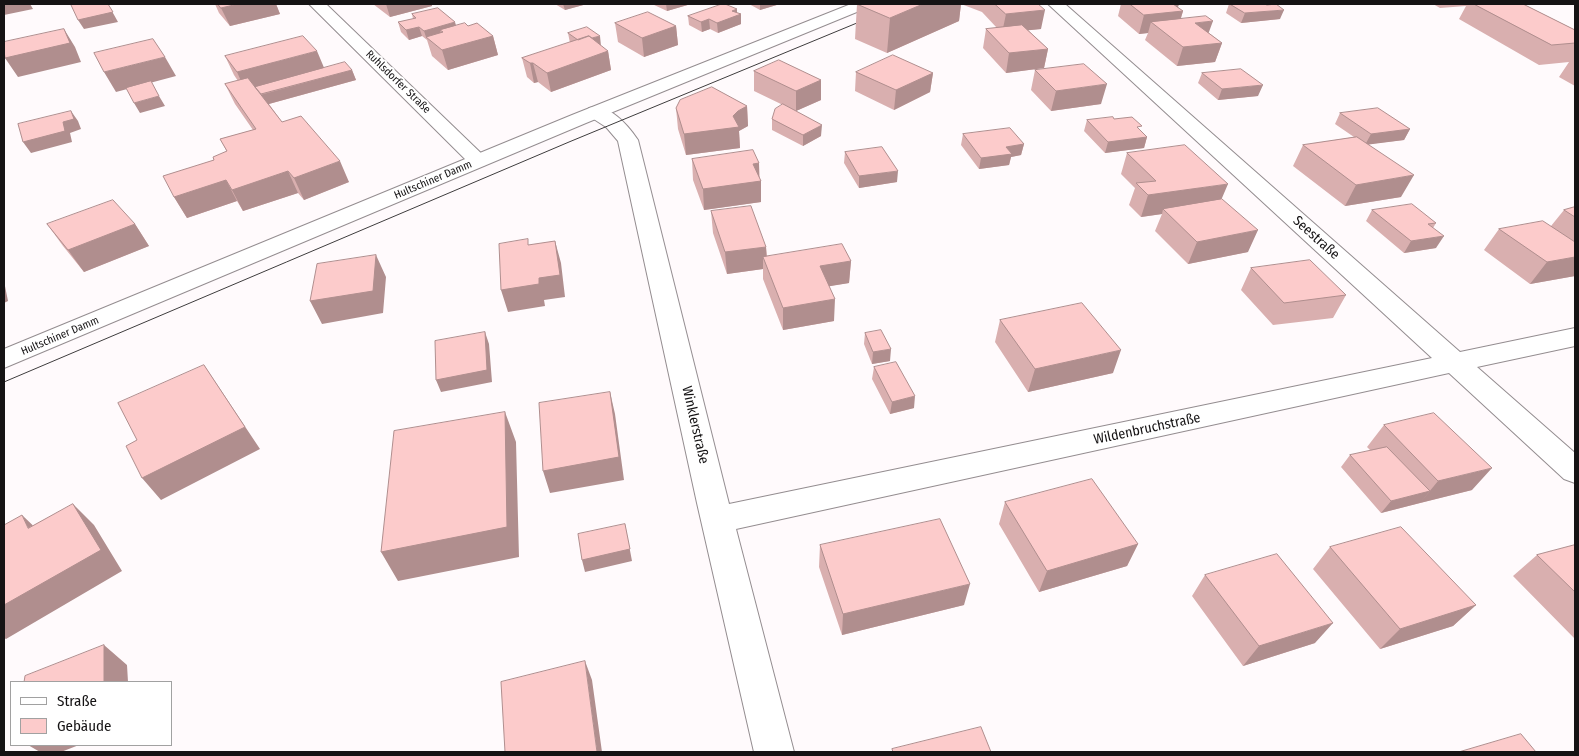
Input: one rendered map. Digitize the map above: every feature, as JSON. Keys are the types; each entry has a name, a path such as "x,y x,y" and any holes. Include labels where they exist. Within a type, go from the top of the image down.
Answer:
{"street":[{"name":"Ruhlsdorfer Straße","path":"316,4 478,161"},
{"name":"Hultschiner Damm","path":"4,359 596,112 864,4"},
{"name":"Seestraße","path":"1056,4 1575,471"},
{"name":"Winklerstraße","path":"596,112 613,123 628,140 774,752"},
{"name":"Wildenbruchstraße","path":"718,520 1575,336"}],"building":[{"path":"108,4 113,12 78,20 71,5"},
{"path":"218,4 238,4 221,8"},
{"path":"722,4 737,9 732,11 741,14 717,23 709,19 701,22 688,16"},
{"path":"857,4 923,4 890,18"},
{"path":"995,4 1038,4 1045,10 1006,14"},
{"path":"1130,4 1173,4 1183,11 1144,15"},
{"path":"1230,4 1276,4 1284,10 1245,13"},
{"path":"1474,4 1523,4 1575,30 1575,43 1552,45"},
{"path":"438,8 455,22 424,31 419,27 406,30 398,22 416,18 412,14"},
{"path":"648,12 676,26 642,38 615,23"},
{"path":"1206,16 1213,21 1195,23 1222,43 1183,47 1151,22"},
{"path":"465,23 468,26 477,23 493,36 442,50 426,37 443,32 440,30"},
{"path":"1022,25 1048,49 1009,53 986,29"},
{"path":"587,27 600,36 592,38 589,36 578,40 568,33"},
{"path":"64,29 70,43 5,58 4,42"},
{"path":"303,36 317,51 237,72 225,56"},
{"path":"589,36 608,51 547,73 522,58"},
{"path":"153,39 165,57 104,72 94,53"},
{"path":"893,55 933,73 896,90 856,72"},
{"path":"779,60 821,80 796,91 754,71"},
{"path":"345,62 352,70 261,94 255,87"},
{"path":"1084,64 1107,84 1056,91 1035,70"},
{"path":"1241,69 1263,85 1222,89 1202,73"},
{"path":"248,78 282,122 301,116 340,161 294,178 288,171 232,190 226,180 174,197 163,176 214,160 213,157 227,151 220,139 256,129 225,84"},
{"path":"151,81 159,96 134,103 126,88"},
{"path":"712,87 747,106 733,116 739,127 684,134 676,108 680,100"},
{"path":"783,104 822,125 803,135 772,119 775,109"},
{"path":"1378,108 1410,129 1371,134 1340,113"},
{"path":"71,111 74,119 63,122 65,131 23,142 18,124"},
{"path":"1113,117 1114,119 1132,117 1142,126 1137,127 1147,137 1108,142 1087,120"},
{"path":"1010,128 1024,144 1006,147 1012,154 981,158 963,134"},
{"path":"1357,137 1414,175 1356,185 1303,145"},
{"path":"1185,145 1228,184 1148,195 1136,183 1156,181 1127,153"},
{"path":"882,147 898,171 859,176 845,152"},
{"path":"753,150 759,163 753,164 761,181 703,189 692,159"},
{"path":"1222,199 1258,230 1197,242 1163,209"},
{"path":"113,200 135,224 68,250 47,224"},
{"path":"1412,204 1436,223 1428,224 1444,236 1411,241 1372,210"},
{"path":"751,206 766,247 725,252 711,211"},
{"path":"1575,207 1575,217 1564,210"},
{"path":"1543,221 1575,242 1575,257 1547,262 1499,229"},
{"path":"528,239 528,245 555,241 560,275 539,278 539,284 501,290 499,244"},
{"path":"842,244 851,261 820,266 835,299 783,308 763,257"},
{"path":"376,255 373,291 310,301 317,264"},
{"path":"1310,260 1346,295 1284,303 1251,268"},
{"path":"1082,303 1121,350 1035,369 1000,320"},
{"path":"881,330 891,349 873,352 865,333"},
{"path":"485,332 487,370 436,380 435,341"},
{"path":"896,362 915,396 892,402 874,367"},
{"path":"204,365 245,427 142,478 126,446 137,440 118,403"},
{"path":"610,392 619,457 543,471 539,403"},
{"path":"505,412 507,527 381,552 394,431"},
{"path":"1434,413 1492,468 1438,481 1384,425"},
{"path":"1387,447 1430,491 1391,501 1350,455"},
{"path":"1092,479 1138,544 1047,571 1005,502"},
{"path":"73,504 101,550 4,605 4,525 22,515 28,528"},
{"path":"940,519 970,584 843,614 820,545"},
{"path":"625,524 630,549 582,560 578,534"},
{"path":"1401,527 1476,605 1400,629 1330,547"},
{"path":"1575,545 1575,592 1537,555"},
{"path":"1277,554 1333,623 1259,646 1205,575"},
{"path":"104,645 104,681 24,681 25,676"},
{"path":"585,661 597,752 505,752 501,682"},
{"path":"981,727 991,752 893,752 892,749"},
{"path":"1521,734 1536,752 1459,752"}],"tram line":[{"path":"4,382 569,142 869,18"}]}
